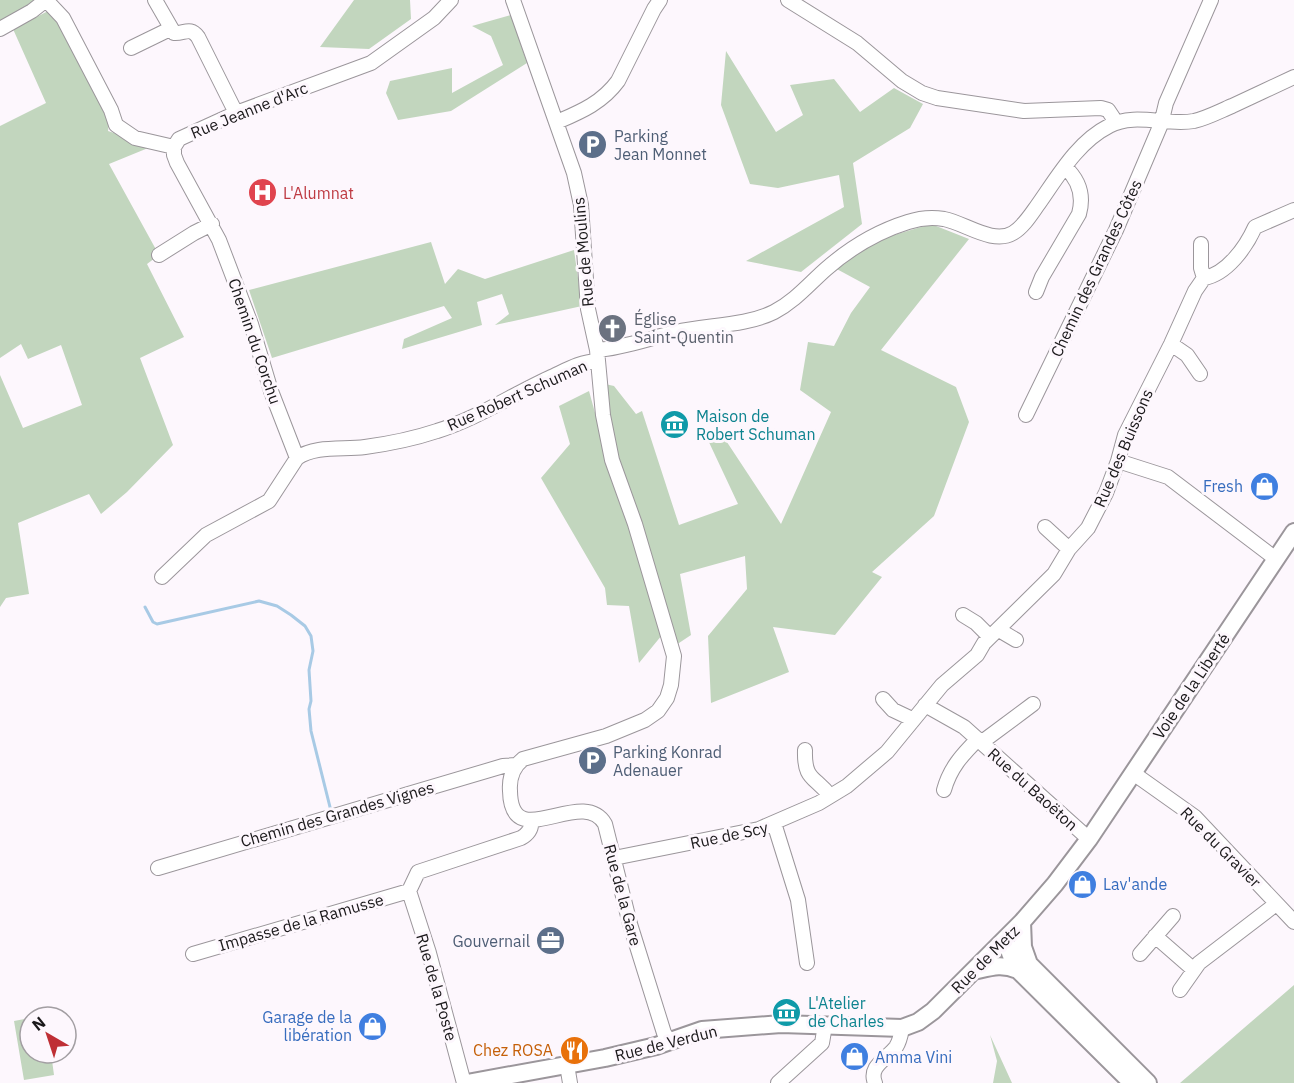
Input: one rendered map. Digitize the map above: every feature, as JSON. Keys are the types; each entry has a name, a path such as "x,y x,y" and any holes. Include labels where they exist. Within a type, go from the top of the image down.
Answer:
{"main road":[{"name":"Voie de la Liberté","path":"1089,839 1294,532"},
{"name":"Rue de Metz","path":"902,1028 918,1022 933,1011 973,971 1005,946 1022,921 1055,884 1089,839"},
{"path":"1022,921 1024,967"},
{"path":"1005,946 1132,1083"},
{"path":"973,971 995,965 1024,967 1148,1083"},
{"name":"Rue de Verdun","path":"466,1083 605,1058 702,1030 781,1024 902,1028"}],"street":[{"path":"0,28 32,11 46,0 63,18 111,110 116,125 135,138 174,147"},
{"path":"155,0 174,33 189,30 195,32 236,113"},
{"name":"Rue Jeanne d'Arc","path":"212,224 177,163 174,147 179,139 236,113 372,63 434,18 451,0"},
{"name":"Rue de Moulins","path":"513,0 574,173 580,205 587,300 597,356 603,415 612,460 635,524 674,656 671,685 667,698 658,711 645,720 599,738 523,759 516,765"},
{"path":"556,122 597,103 610,92 660,0"},
{"path":"788,0 840,31 902,81 929,95 972,105 1024,111 1101,108 1108,110 1116,122 1130,120 1194,121 1294,77"},
{"name":"Chemin des Grandes Côtes","path":"1026,415 1116,230 1162,120 1166,103 1211,0"},
{"path":"131,48 170,29"},
{"name":"Rue Robert Schuman","path":"297,458 303,454 320,450 363,447 434,432 460,423 514,394 610,349 676,332 761,317 798,296 854,248 884,231 919,219 931,217 944,219 993,237 1010,235 1025,222 1065,167 1090,138 1116,122"},
{"path":"1036,292 1042,277 1079,214 1082,203 1078,185 1065,167"},
{"path":"1201,244 1201,268 1204,278 1215,276 1224,269 1250,238 1255,227 1294,210"},
{"path":"159,255 212,224"},
{"name":"Chemin du Corchu","path":"212,224 251,324 271,391 297,458"},
{"name":"Rue des Buissons","path":"925,705 942,685 977,655 994,634 1054,574 1069,549 1088,528 1106,493 1125,435 1195,291 1204,278"},
{"path":"1171,344 1187,355 1200,374"},
{"path":"162,577 206,535 247,512 260,508 269,501 297,458"},
{"path":"1118,461 1168,477 1276,559"},
{"path":"1045,527 1069,549"},
{"path":"963,615 994,634 1017,640"},
{"path":"883,699 893,710 912,719"},
{"path":"980,741 1033,704"},
{"path":"774,823 847,786 887,752 925,705"},
{"name":"Rue du Baoëton","path":"925,705 964,727 1089,839"},
{"name":"Rue du Baoëton","path":"944,790 949,774 958,760 980,741"},
{"path":"805,750 805,765 812,780 830,796"},
{"name":"Chemin des Grandes Vignes","path":"158,868 503,765 516,765"},
{"path":"409,891 418,872 521,838 529,832 532,826 531,821 519,816 513,806 510,793 510,781 516,765"},
{"name":"Rue du Gravier","path":"1133,773 1195,817 1294,922"},
{"name":"Rue de la Gare","path":"531,821 584,810 596,813 604,824 635,941 664,1033 669,1041"},
{"name":"Rue de Scy","path":"614,858 759,829 774,823 798,900 807,963"},
{"name":"Impasse de la Ramusse","path":"193,954 409,891"},
{"name":"Rue de la Poste","path":"409,891 466,1083"},
{"path":"1180,990 1199,963 1276,904"},
{"path":"1140,954 1173,916"},
{"path":"1155,936 1194,970"},
{"path":"778,1083 822,1043 825,1025"},
{"path":"875,1083 873,1074 875,1067 896,1047 902,1028"},
{"path":"567,1065 570,1083"}],"green space":[{"path":"0,0 38,0 0,23"},
{"path":"354,0 410,0 411,19 369,49 320,47"},
{"path":"54,8 111,110 108,131 153,146 109,164 159,255 147,264 184,337 140,358 173,445 127,492 101,514 89,494 18,523 29,594 6,598 0,607 0,375 23,428 82,405 61,345 28,359 21,344 0,358 0,126 46,103 13,29"},
{"path":"511,15 527,63 451,111 398,120 386,93 390,81 452,68 452,93 503,65 491,36 472,26"},
{"path":"726,51 776,132 803,115 790,85 834,79 860,112 894,88 923,104 910,128 853,163 862,224 801,272 746,261 844,207 839,175 778,188 750,184 721,105"},
{"path":"931,224 969,239 881,350 956,387 969,422 934,516 872,572 882,577 835,635 773,627 789,672 711,703 708,636 747,589 745,556 680,574 691,635 676,645 618,460 605,384 614,386 636,414 642,411 679,525 738,504 707,438 717,427 781,524 831,412 800,390 808,342 834,346 851,313 870,287 833,267 884,238"},
{"path":"431,242 445,284 458,269 485,279 574,250 582,306 495,325 509,314 502,294 477,302 482,325 402,349 404,339 452,318 444,306 272,358 249,290"},
{"path":"589,391 608,460 639,550 662,635 639,663 629,606 607,605 605,588 541,478 570,444 559,406"},
{"path":"1294,985 1294,1083 1180,1083"},
{"path":"18,1020 18,1045 14,1021"},
{"path":"990,1035 1012,1083 993,1083 997,1061"},
{"path":"21,1065 53,1065 54,1075 24,1080"}],"waterway":[{"path":"145,607 153,622 157,624 259,601 277,606 305,626 311,636 313,651 309,670 311,731 331,811"}],"place":[{"name":"Parking Jean Monnet","path":"593,145"},
{"name":"L'Alumnat","path":"262,193"},
{"name":"Église Saint-Quentin","path":"613,328"},
{"name":"Maison de Robert Schuman","path":"675,425"},
{"name":"Fresh","path":"1264,486"},
{"name":"Parking Konrad Adenauer","path":"592,761"},
{"name":"Lav'ande","path":"1082,884"},
{"name":"Gouvernail","path":"551,941"},
{"name":"L'Atelier de Charles","path":"787,1012"},
{"name":"Garage de la libération","path":"373,1026"},
{"name":"Chez ROSA","path":"574,1050"},
{"name":"Amma Vini","path":"854,1057"}]}
